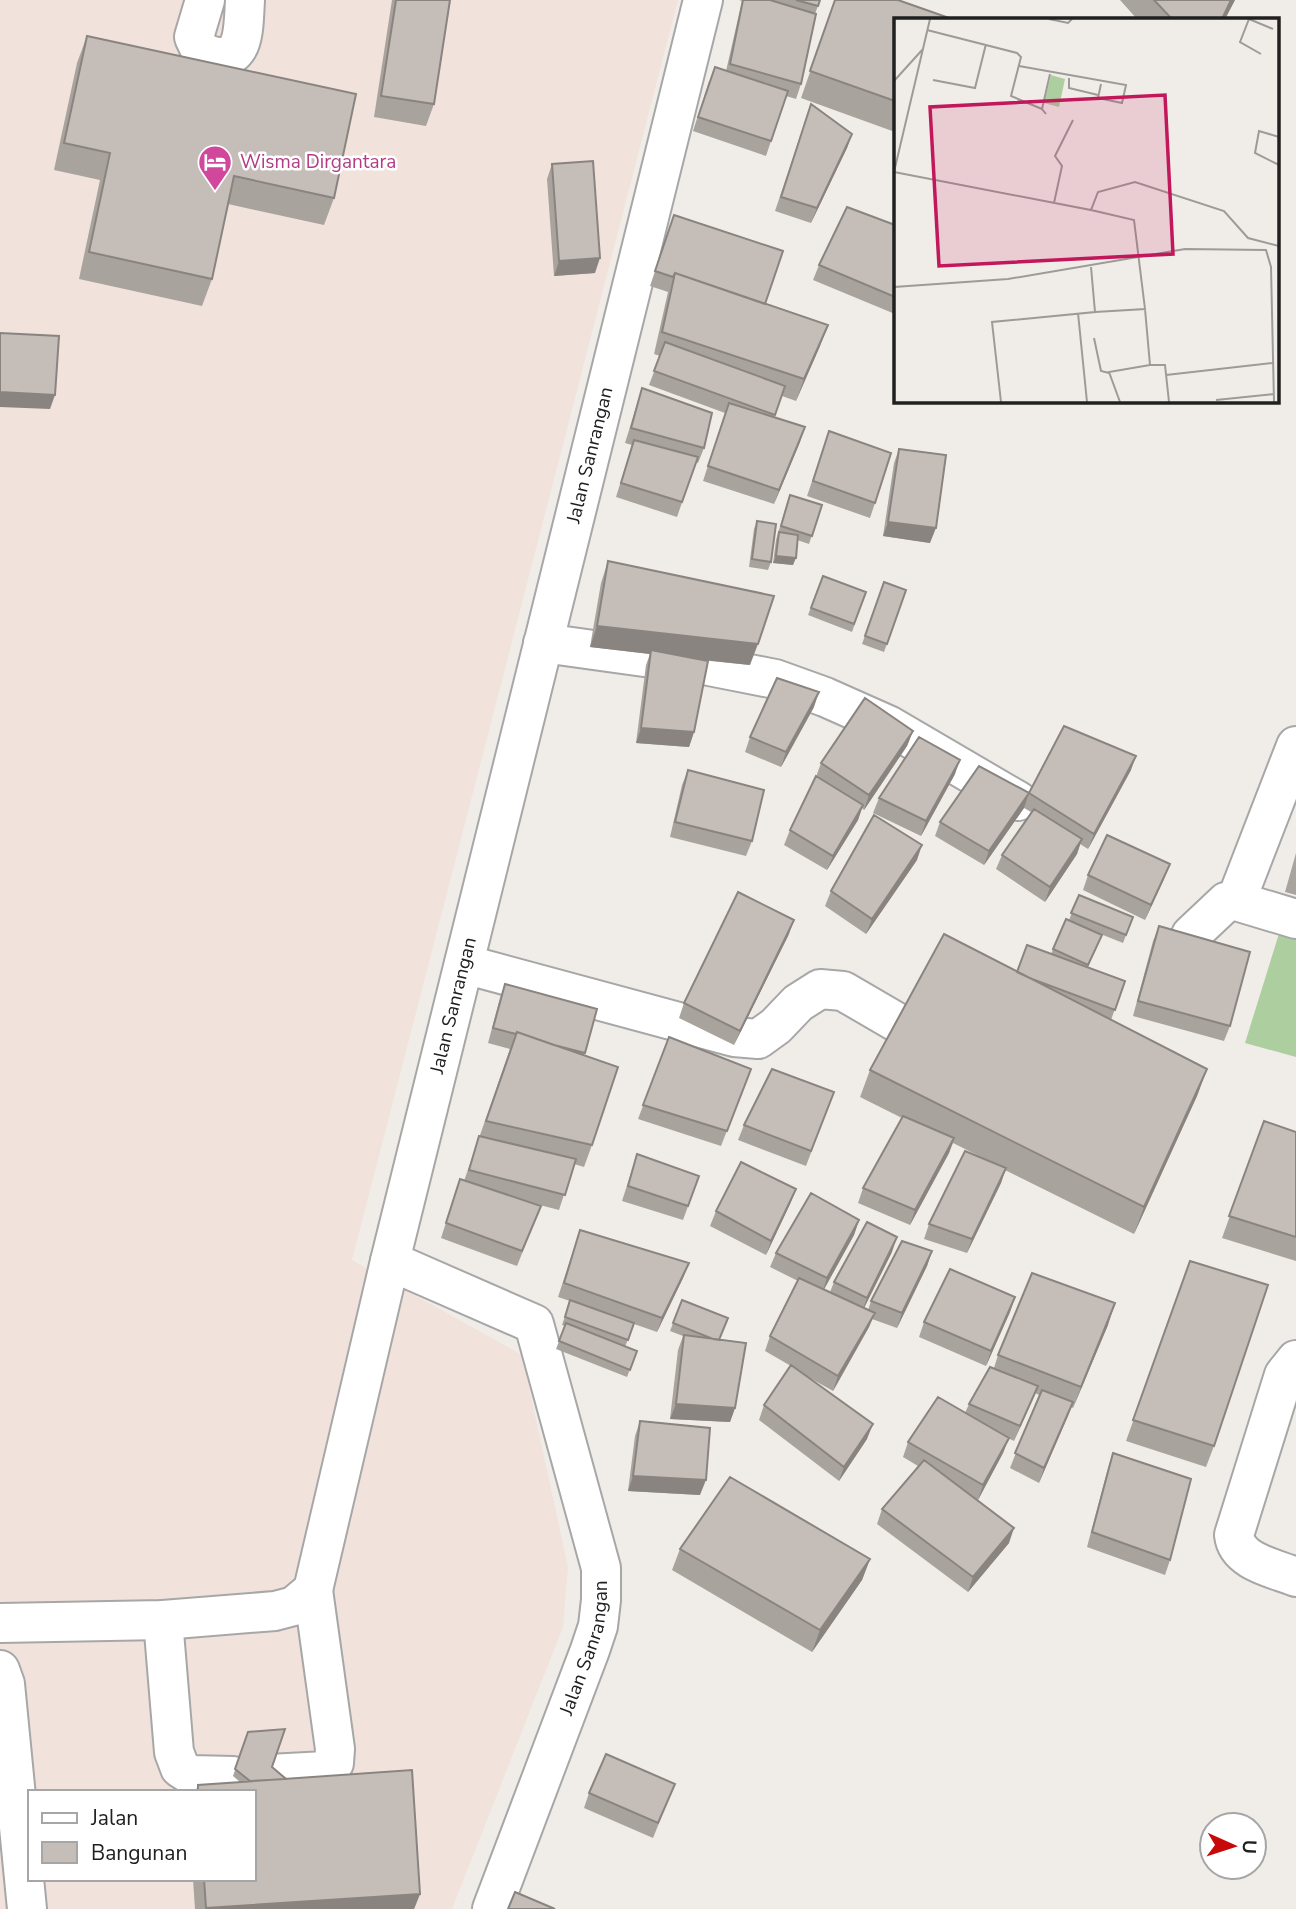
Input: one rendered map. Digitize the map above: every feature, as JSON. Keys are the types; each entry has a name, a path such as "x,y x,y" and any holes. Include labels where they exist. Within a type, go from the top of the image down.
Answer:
{"street":[{"path":"205,0 194,37 201,52 216,58 232,54 243,42 245,0"},
{"name":"Jalan Sanrangan","path":"492,1909 598,1626 601,1568 534,1324 390,1261 703,0"},
{"path":"543,643 709,666 775,679 825,697 888,725 1044,818"},
{"path":"1236,901 1296,746"},
{"path":"1191,934 1226,902 1236,901 1296,919"},
{"path":"464,964 734,1037 758,1039 776,1026 798,1003 820,989 843,991 902,1028 974,1066"},
{"path":"163,1620 174,1752 180,1768 191,1774 251,1775 326,1771 334,1763 335,1749 313,1590 390,1261"},
{"path":"1296,1360 1284,1375 1234,1535 1235,1544 1244,1556 1296,1577"},
{"path":"0,1623 163,1620 275,1611 293,1606 313,1590"},
{"path":"0,1670 5,1684 27,1909"}],"shaded area":[{"path":"0,0 678,0 352,1260 522,1355 568,1567 563,1627 452,1909 0,1909"}],"green space":[{"path":"1282,924 1296,928 1296,1057 1245,1043"}],"building":[{"path":"396,0 450,0 434,104 381,96"},
{"path":"743,0 770,0 816,14 801,84 730,64"},
{"path":"796,0 820,0 818,6"},
{"path":"835,0 898,0 949,18 894,18 894,101 810,71"},
{"path":"1154,0 1231,0 1222,18 1171,18"},
{"name":"Wisma Dirgantara","path":"87,36 356,94 334,198 234,176 212,279 89,252 110,153 64,143"},
{"path":"715,67 788,91 771,141 698,117"},
{"path":"811,104 852,134 817,208 781,197"},
{"path":"593,161 600,258 559,261 552,164"},
{"path":"847,207 894,225 894,297 819,265"},
{"path":"674,215 783,251 765,304 675,273 673,277 655,271"},
{"path":"675,273 828,325 804,379 662,332"},
{"path":"0,333 59,336 55,395 0,392"},
{"path":"665,342 785,386 775,415 654,371"},
{"path":"642,388 712,413 704,448 631,428"},
{"path":"729,403 805,427 779,490 708,466"},
{"path":"829,431 891,453 875,503 813,481"},
{"path":"634,440 698,457 682,502 621,483"},
{"path":"899,449 946,455 936,528 888,522"},
{"path":"790,495 822,505 812,536 781,526"},
{"path":"757,521 776,524 771,562 752,559"},
{"path":"779,532 798,535 796,558 776,556"},
{"path":"608,561 774,596 758,644 597,626"},
{"path":"823,576 866,592 854,624 811,608"},
{"path":"884,582 906,590 887,644 865,636"},
{"path":"651,650 708,661 694,732 641,728"},
{"path":"777,678 819,692 786,752 750,737"},
{"path":"865,698 913,731 869,795 821,763"},
{"path":"1064,726 1136,756 1094,834 1029,793"},
{"path":"919,737 960,760 926,821 879,798"},
{"path":"979,766 1029,793 989,851 940,822"},
{"path":"688,770 764,790 752,841 675,822"},
{"path":"816,776 863,805 833,856 790,830"},
{"path":"1034,809 1082,839 1050,887 1002,855"},
{"path":"874,815 922,845 872,919 831,891"},
{"path":"1107,835 1170,864 1151,905 1088,875"},
{"path":"738,892 794,920 740,1031 684,1003"},
{"path":"1079,895 1133,917 1126,935 1071,913"},
{"path":"1066,919 1102,935 1088,965 1053,949"},
{"path":"1159,926 1250,952 1230,1026 1138,1001"},
{"path":"944,934 1207,1069 1144,1207 870,1070"},
{"path":"1027,945 1125,981 1115,1010 1017,972"},
{"path":"505,984 597,1009 585,1053 517,1032 516,1034 493,1028"},
{"path":"517,1032 618,1067 592,1145 486,1121"},
{"path":"669,1037 751,1069 727,1131 643,1105"},
{"path":"772,1069 834,1092 811,1151 744,1125"},
{"path":"903,1116 954,1138 915,1210 863,1188"},
{"path":"1264,1121 1296,1132 1296,1237 1229,1216"},
{"path":"479,1136 576,1159 565,1195 469,1170"},
{"path":"965,1151 1006,1168 972,1239 929,1224"},
{"path":"637,1154 699,1176 688,1206 628,1186"},
{"path":"741,1162 796,1189 771,1241 716,1211"},
{"path":"460,1179 541,1206 522,1251 446,1223"},
{"path":"811,1193 859,1220 827,1278 776,1253"},
{"path":"867,1222 897,1237 867,1298 834,1282"},
{"path":"580,1230 689,1263 662,1318 564,1283"},
{"path":"902,1241 932,1251 902,1313 871,1301"},
{"path":"1190,1261 1268,1285 1214,1446 1133,1420"},
{"path":"950,1269 1015,1297 991,1351 924,1322"},
{"path":"1032,1273 1115,1303 1081,1387 998,1355"},
{"path":"799,1278 875,1313 838,1376 770,1336"},
{"path":"570,1300 634,1323 628,1340 565,1317"},
{"path":"682,1300 728,1318 719,1340 673,1323"},
{"path":"566,1323 637,1351 630,1370 559,1341"},
{"path":"684,1335 746,1343 735,1408 676,1404"},
{"path":"791,1365 873,1424 844,1467 764,1405"},
{"path":"990,1367 1038,1386 1020,1426 969,1404"},
{"path":"1042,1390 1073,1402 1044,1468 1015,1453"},
{"path":"938,1397 1009,1438 983,1485 908,1442"},
{"path":"640,1421 710,1428 706,1480 633,1476"},
{"path":"1113,1453 1191,1479 1170,1560 1092,1532"},
{"path":"924,1460 1014,1528 973,1577 882,1509"},
{"path":"730,1477 870,1559 820,1630 680,1549"},
{"path":"285,1729 272,1767 286,1779 250,1781 235,1769 248,1732"},
{"path":"606,1754 675,1784 658,1823 589,1793"},
{"path":"412,1770 420,1894 206,1908 204,1881 256,1881 256,1790 198,1790 198,1785"},
{"path":"515,1892 555,1909 508,1909"}],"place":[{"name":"Wisma Dirgantara","path":"215,192"}]}
